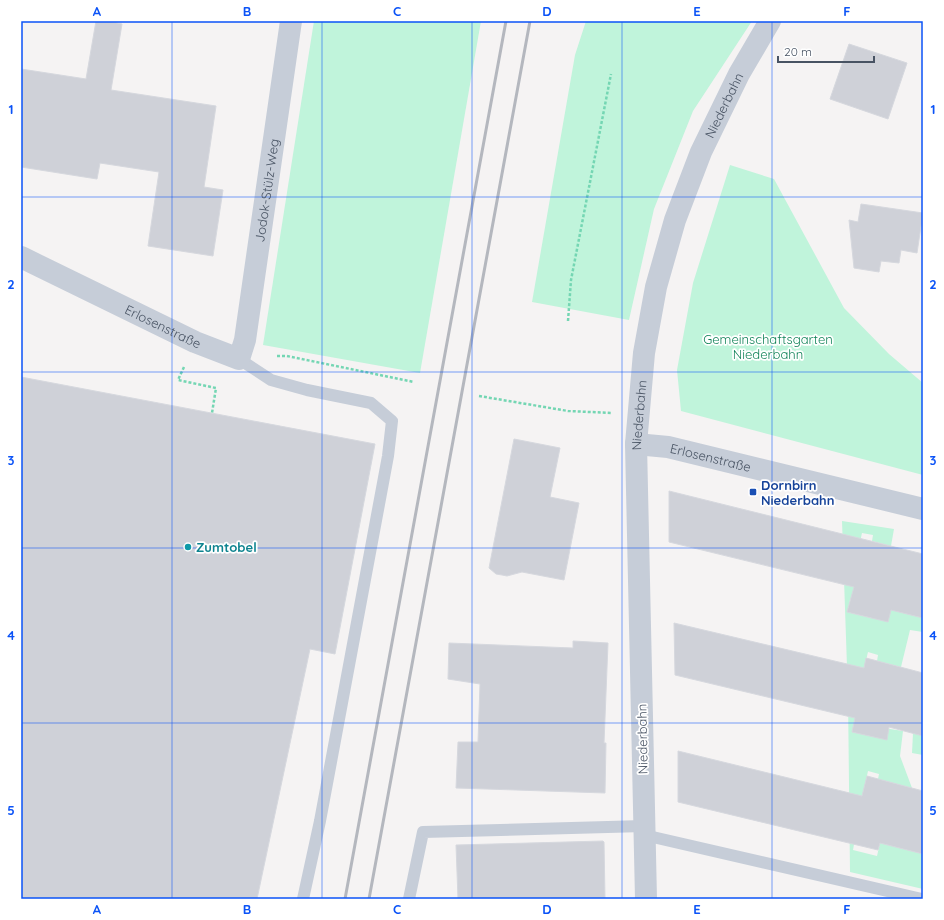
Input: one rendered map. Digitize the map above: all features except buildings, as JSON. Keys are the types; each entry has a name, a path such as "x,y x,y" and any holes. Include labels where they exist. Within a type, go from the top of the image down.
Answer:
{"street":[{"name":"Jodok-Stülz-Weg","path":"240,359 245,340 291,21"},
{"name":"Niederbahn","path":"646,899 636,444 644,353 656,287 675,220 701,152 739,74 770,21"},
{"name":"Erlosenstraße","path":"21,257 195,342 240,359"},
{"name":"Erlosenstraße","path":"636,444 668,448 923,510"}],"lane":[{"name":"Erlosenstraße","path":"240,359 271,380 307,390 371,403 392,421 388,456 320,821 302,899"},
{"path":"409,899 423,832 644,830 922,899"}],"path":[{"path":"568,321 571,280 611,74"},
{"path":"287,356 414,382"},
{"path":"185,365 178,380 216,388 212,413"},
{"path":"480,396 568,411 612,413"}],"green space":[{"path":"314,21 481,21 420,373 263,345"},
{"path":"586,21 752,21 693,111 654,209 629,320 532,302 575,55"},
{"name":"Gemeinschaftsgarten Niederbahn","path":"730,165 774,179 844,308 889,354 923,383 923,475 681,411 677,370 693,283"},
{"path":"842,521 894,529 891,546 872,541 873,535 862,533 857,555 856,602 850,600 847,612 871,618 874,605 923,618 923,632 910,630 901,667 877,661 878,655 868,652 852,732 875,737 877,727 903,731 900,756 912,788 878,779 879,774 868,771 853,850 877,856 880,843 923,854 923,889 850,872 848,696"},
{"path":"913,733 923,736 923,755 912,753"}],"railway":[{"path":"345,899 506,21"},
{"path":"369,899 530,21"}],"place":[{"name":"Dornbirn Niederbahn","path":"753,492"},
{"name":"Zumtobel","path":"188,547"}]}
